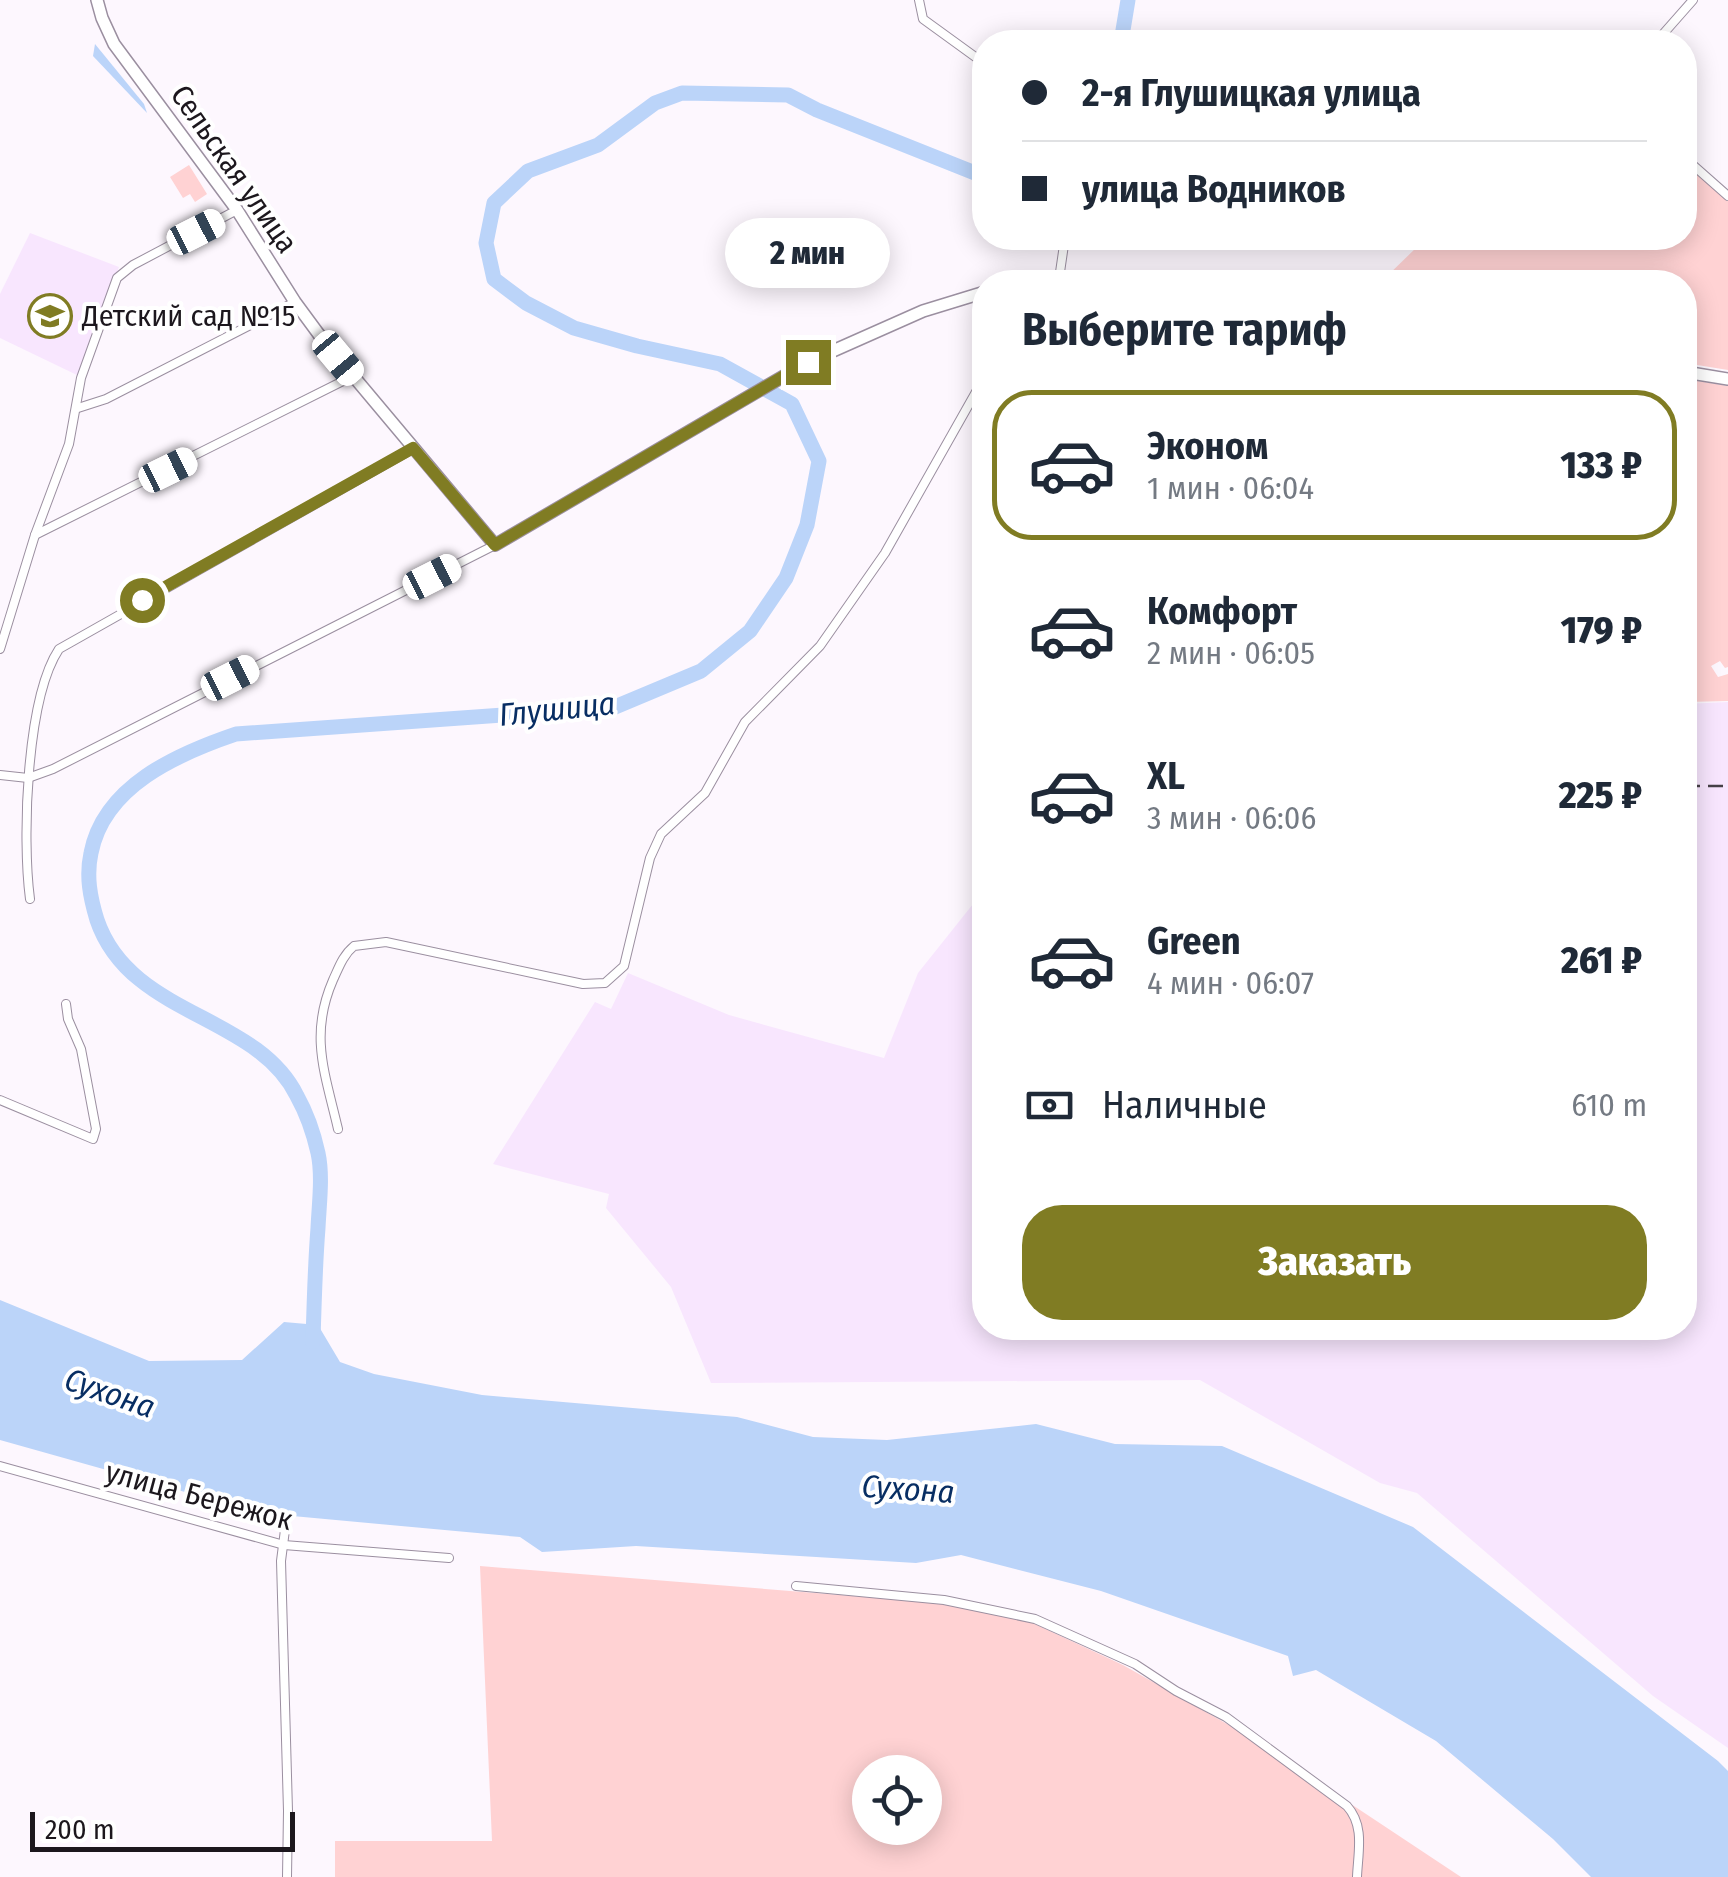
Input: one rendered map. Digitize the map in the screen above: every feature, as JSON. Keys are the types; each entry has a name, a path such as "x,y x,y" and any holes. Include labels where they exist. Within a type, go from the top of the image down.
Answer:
{"main road":[{"name":"Сельская улица","path":"97,0 114,44 237,210 294,302 495,545"},
{"path":"495,545 808,362 878,329 972,296"},
{"path":"1697,374 1728,379"}],"street":[{"path":"919,0 923,19 972,55"},
{"path":"1667,30 1693,0"},
{"path":"1697,169 1728,196"},
{"path":"0,649 78,408 81,378 117,278 144,259 237,210"},
{"path":"78,408 122,391 294,302"},
{"path":"35,534 353,376"},
{"path":"338,1129 321,1058 320,1016 339,966 354,946 386,942 583,984 605,983 617,975 629,952 650,858 661,834 697,803 745,722 768,694 799,670 831,630 885,554 972,399"},
{"path":"30,899 28,778 39,706 54,656 64,644 413,448"},
{"path":"0,775 28,778 52,769 495,545"},
{"path":"0,1100 93,1140 96,1128 81,1049 66,1004"},
{"name":"улица Бережок","path":"0,1466 284,1545 449,1558"},
{"path":"286,1522 287,1877"},
{"path":"796,1586 944,1600 1035,1619 1136,1664 1226,1717 1346,1806 1356,1816 1360,1833 1356,1877"}],"shaded area":[{"path":"189,165 207,194 195,202 190,194 183,198 170,177"},
{"path":"1697,173 1728,200 1728,370 1697,365 1697,270 1393,270 1414,250 1697,250"},
{"name":"Детский сад №15","path":"30,233 119,267 79,376 0,338 0,294"},
{"path":"1697,381 1728,386 1728,667 1720,661 1711,666 1718,677 1728,674 1728,701 1697,702"},
{"path":"1728,702 1728,1748 1653,1696 1417,1493 1380,1483 1200,1380 711,1383 671,1287 606,1208 609,1194 493,1164 595,1002 611,1009 628,973 729,1015 884,1058 918,973 972,905 972,1340 1697,1340 1697,703"},
{"path":"480,1566 940,1603 1024,1619 1123,1665 1250,1737 1461,1877 335,1877 335,1841 492,1841"}],"water":[{"path":"95,44 144,104 147,113 93,56"},
{"name":"Сухона","path":"0,1300 149,1361 242,1360 284,1322 318,1325 340,1362 374,1374 482,1395 737,1417 813,1437 887,1440 1036,1424 1115,1444 1222,1446 1413,1527 1718,1761 1728,1771 1728,1877 1591,1877 1553,1839 1436,1741 1316,1670 1293,1676 1288,1656 1101,1591 961,1555 916,1563 636,1546 542,1552 520,1537 260,1513 0,1440"}],"waterway":[{"name":"Глушица","path":"1123,30 1128,0"},
{"name":"Глушица","path":"313,1342 320,1171 307,1116 278,1069 253,1047 164,996 136,977 113,952 97,920 90,886 91,853 99,829 111,809 146,776 190,752 236,734 615,707 701,671 750,631 786,578 807,525 819,461 792,404 720,364 574,328 526,303 494,279 486,243 494,203 528,171 598,145 655,103 682,93 788,95 972,172"}],"railway":[{"path":"1697,786 1728,786"}],"place":[{"name":"Детский сад №15","path":"50,316"}],"route":[{"path":"142,600 413,448 495,545 808,362"}]}
